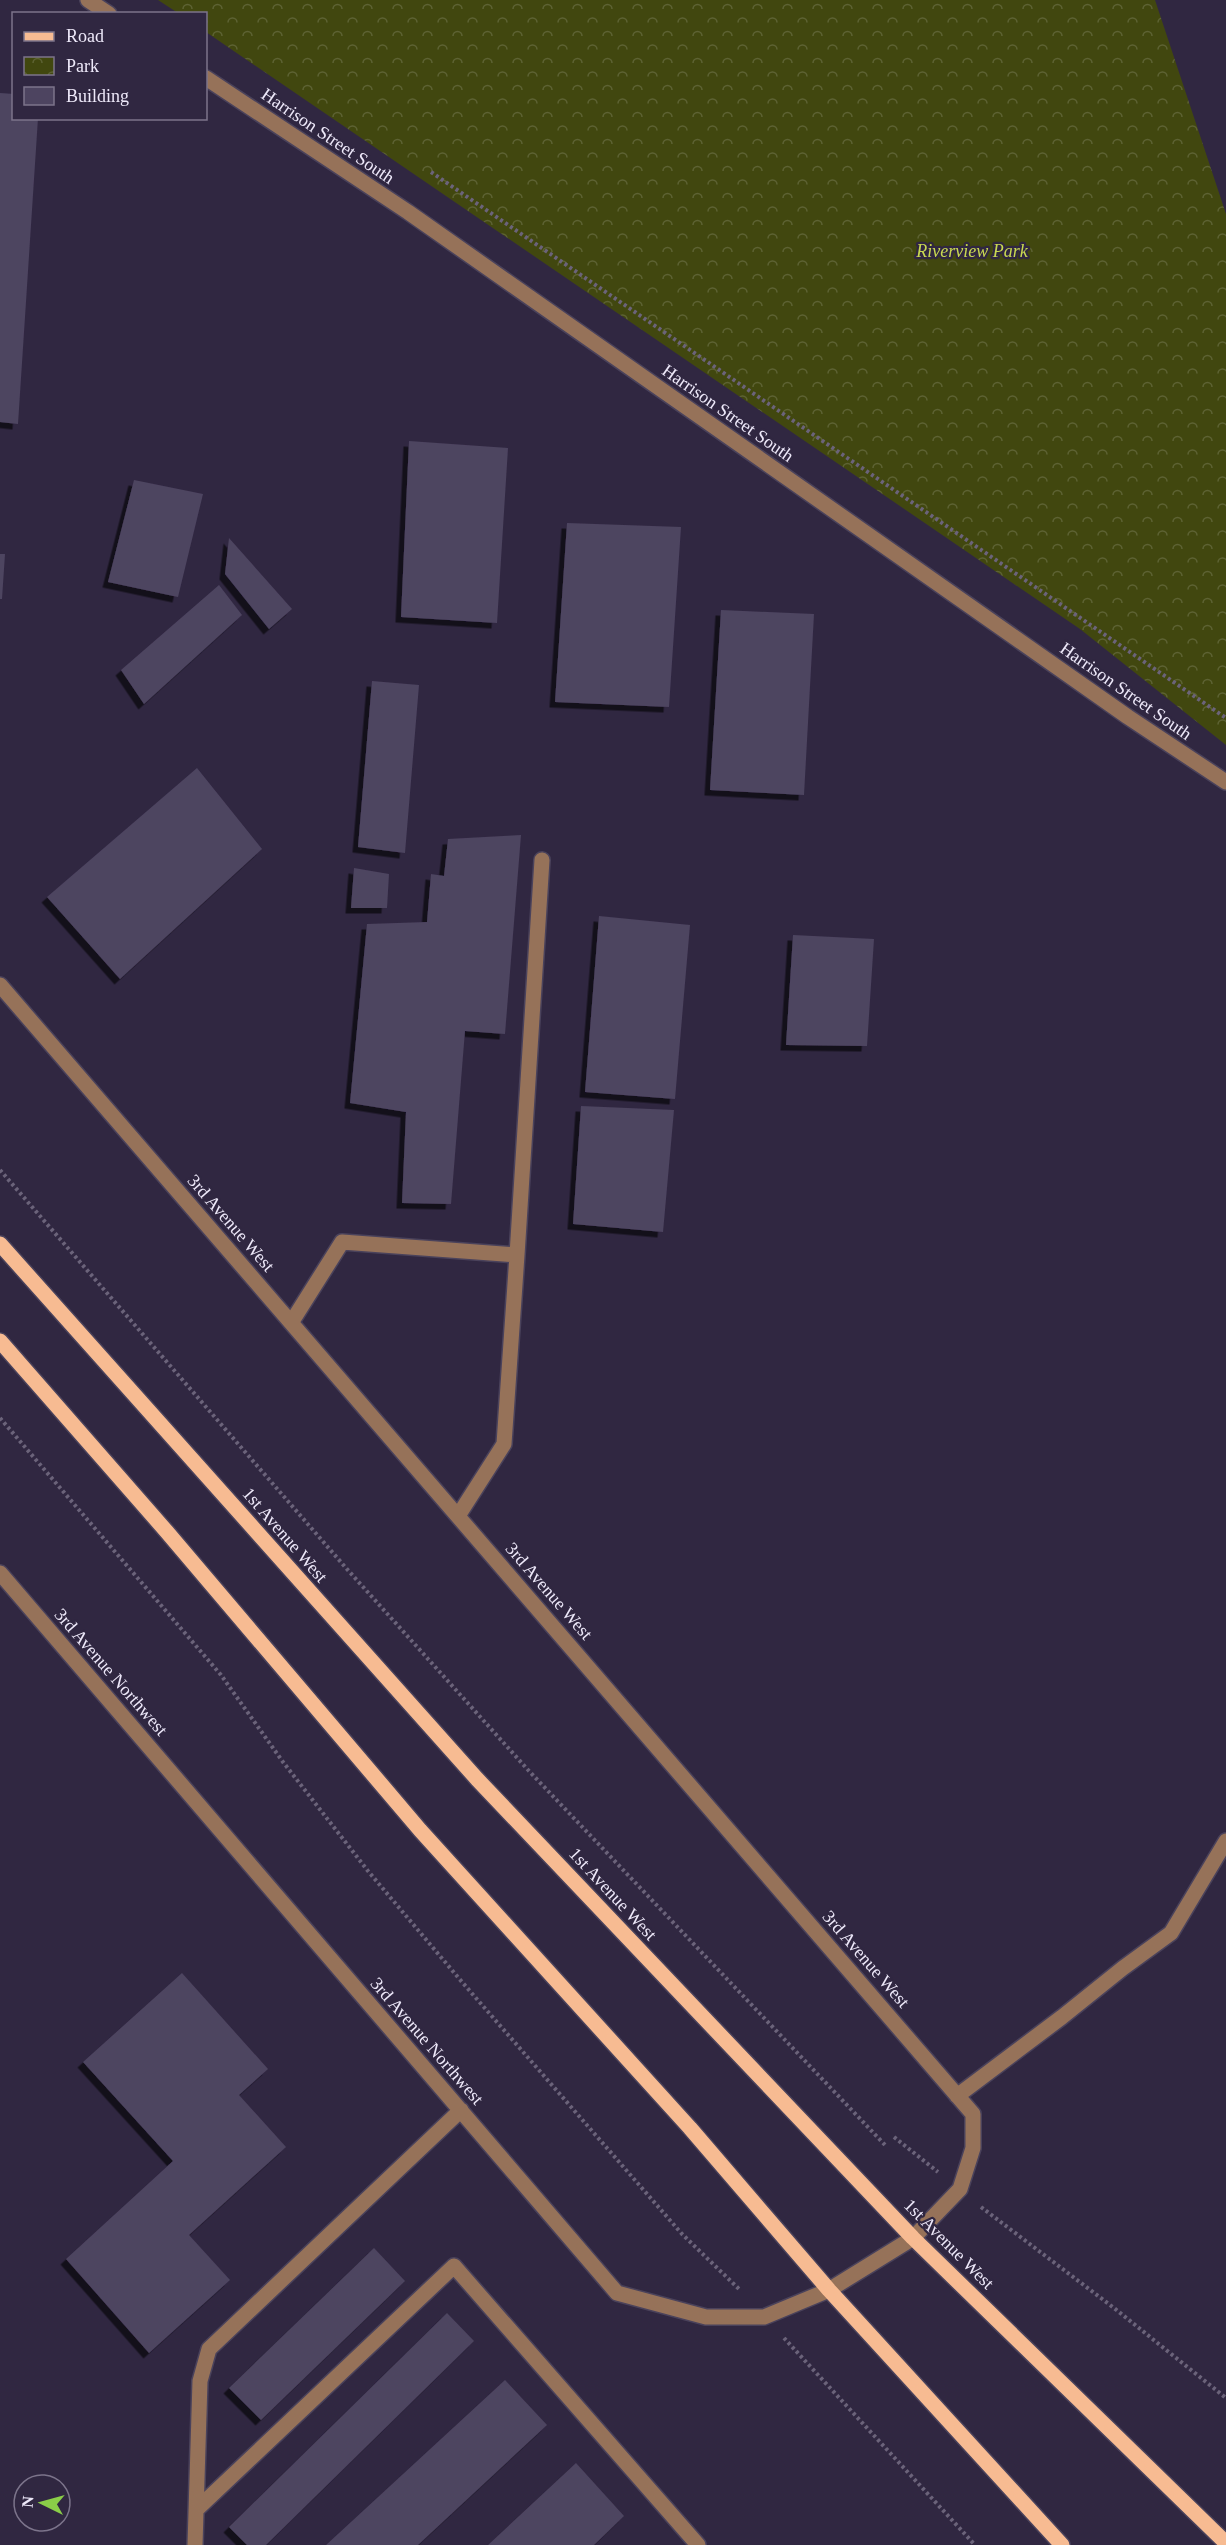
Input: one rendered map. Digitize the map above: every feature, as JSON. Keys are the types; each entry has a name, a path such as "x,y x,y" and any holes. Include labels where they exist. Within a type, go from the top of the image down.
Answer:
{"main road":[{"name":"1st Avenue West","path":"0,1244 477,1779 913,2238 1226,2543"},
{"path":"0,1341 167,1532 420,1830 690,2128 829,2290 1062,2545"}],"street":[{"path":"88,0 106,12"},
{"name":"Harrison Street South","path":"207,79 408,212 1128,717 1226,782"},
{"path":"458,1516 504,1444 542,860"},
{"name":"3rd Avenue West","path":"0,985 973,2114 973,2148 960,2189 913,2238"},
{"path":"291,1323 342,1242 517,1254"},
{"name":"3rd Avenue Northwest","path":"0,1573 617,2293 706,2318 764,2317 829,2290 913,2238"},
{"path":"957,2096 1171,1933 1226,1841"},
{"path":"195,2545 200,2381 210,2349 461,2110"},
{"path":"196,2510 454,2266 698,2545"}],"path":[{"path":"431,172 1226,718"},
{"path":"0,1170 346,1568 529,1771 885,2145"},
{"path":"0,1418 221,1675 283,1762 368,1871 462,1982 682,2234 727,2276 975,2545"},
{"path":"894,2138 1226,2398"}],"green space":[{"name":"Riverview Park","path":"158,0 1155,0 1226,214 1226,745 1080,629 207,33 207,12 176,12"}],"building":[{"path":"0,93 12,94 12,120 38,120 18,424 0,422"},
{"path":"409,441 508,448 497,623 401,617"},
{"path":"134,480 203,494 178,597 108,582"},
{"path":"567,523 681,527 669,707 555,702"},
{"path":"229,538 292,609 269,629 225,574"},
{"path":"0,554 5,554 2,599 0,599"},
{"path":"219,585 242,615 144,704 121,670"},
{"path":"721,610 814,614 804,795 710,790"},
{"path":"372,681 419,685 405,853 358,847"},
{"path":"197,768 262,849 120,979 47,897"},
{"path":"521,835 505,1034 465,1031 451,1204 402,1203 406,1112 350,1103 367,924 427,922 431,874 444,876 448,839"},
{"path":"354,868 389,874 387,908 351,908"},
{"path":"599,916 690,925 675,1099 585,1092"},
{"path":"793,935 874,939 867,1046 786,1045"},
{"path":"581,1106 674,1110 663,1232 573,1224"},
{"path":"182,1973 268,2069 239,2095 286,2147 189,2235 230,2280 149,2353 66,2259 173,2161 83,2062"},
{"path":"374,2248 405,2281 261,2420 229,2388"},
{"path":"447,2313 474,2341 266,2545 247,2545 229,2527"},
{"path":"505,2380 547,2425 418,2545 326,2545"},
{"path":"576,2463 624,2516 594,2545 488,2545"}]}
